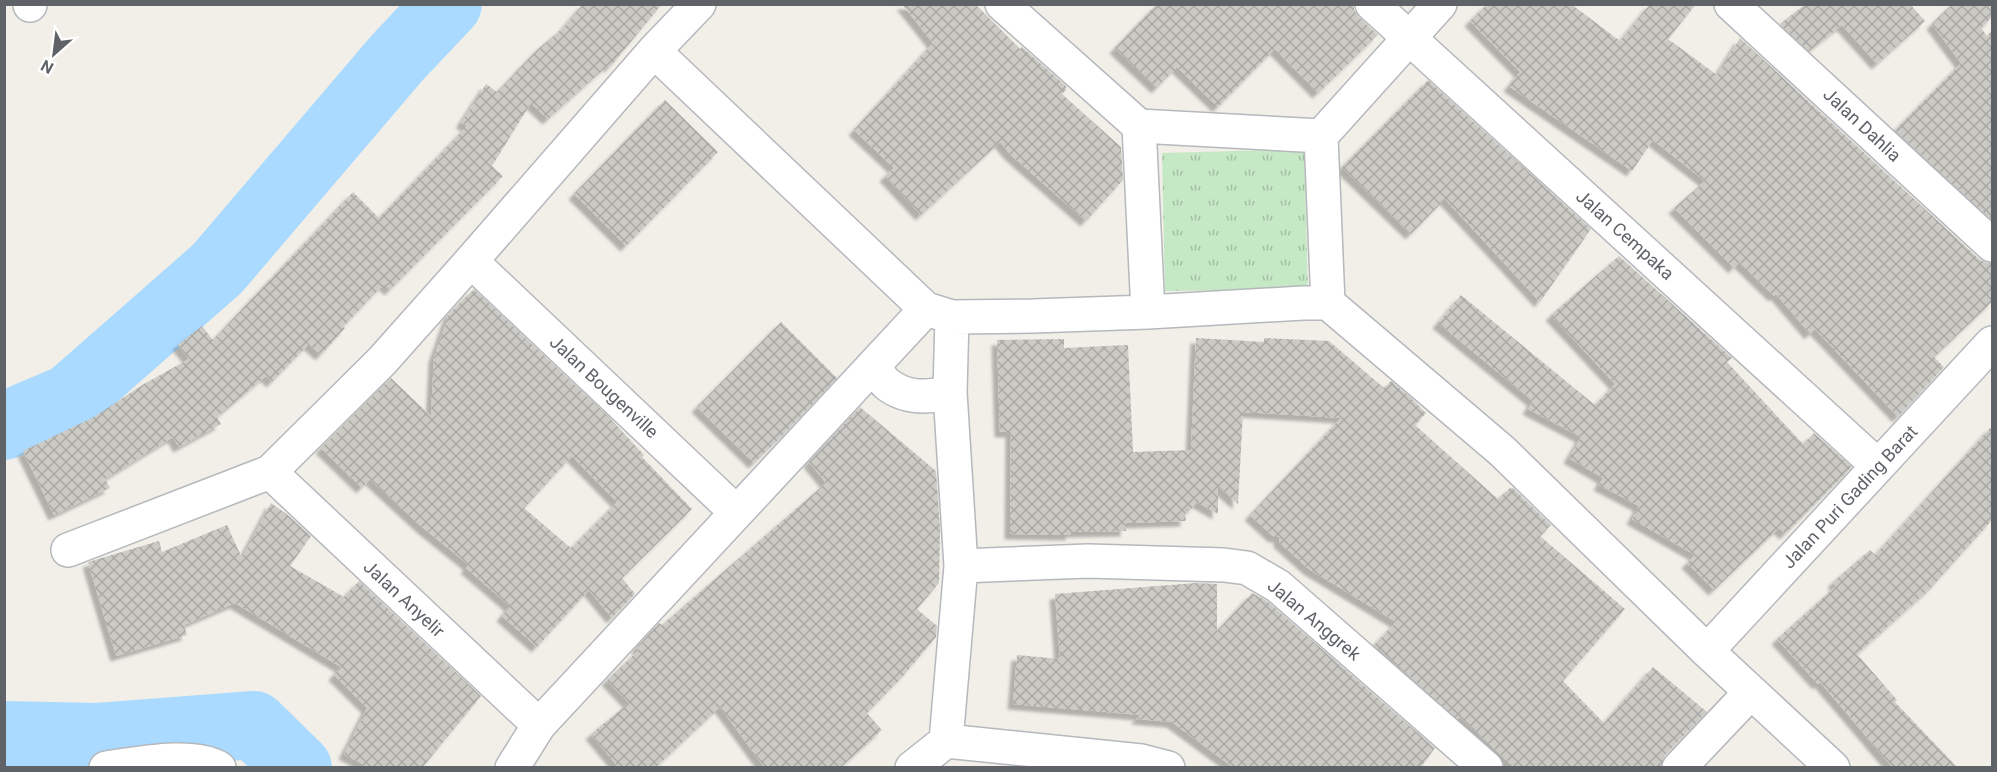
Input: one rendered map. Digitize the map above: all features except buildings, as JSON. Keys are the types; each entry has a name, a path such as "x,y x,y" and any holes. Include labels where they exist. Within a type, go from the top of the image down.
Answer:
{"street":[{"path":"68,550 270,472 382,361 654,51 699,4"},
{"path":"1002,4 1139,126 1321,136"},
{"name":"Jalan Cempaka","path":"1372,4 1878,466"},
{"path":"1328,303 1321,136 1440,4"},
{"name":"Jalan Dahlia","path":"1731,4 1992,245"},
{"path":"654,51 939,313 950,393 961,566 946,741"},
{"path":"1139,126 1148,312"},
{"name":"Jalan Bougenville","path":"471,261 736,513"},
{"path":"512,768 539,725 873,366 939,313 1148,312 1303,303 1328,303 1502,451 1707,651 1833,768"},
{"name":"Jalan Puri Gading Barat","path":"1707,651 1992,343"},
{"path":"873,366 886,384 907,395 929,398 950,393"},
{"name":"Jalan Anyelir","path":"270,472 539,725"},
{"name":"Jalan Anggrek","path":"961,566 1088,561 1224,565 1247,568 1278,586 1486,768"},
{"path":"1679,768 1751,692"},
{"path":"912,768 946,741 1141,761 1168,768"},
{"path":"106,768 169,760 206,761 219,768"}],"green space":[{"path":"1304,149 1308,289 1165,291 1162,153"}],"waterway":[{"path":"4,426 70,398 217,269 397,58 448,4"},
{"path":"4,735 98,737 254,725 298,768"}]}
